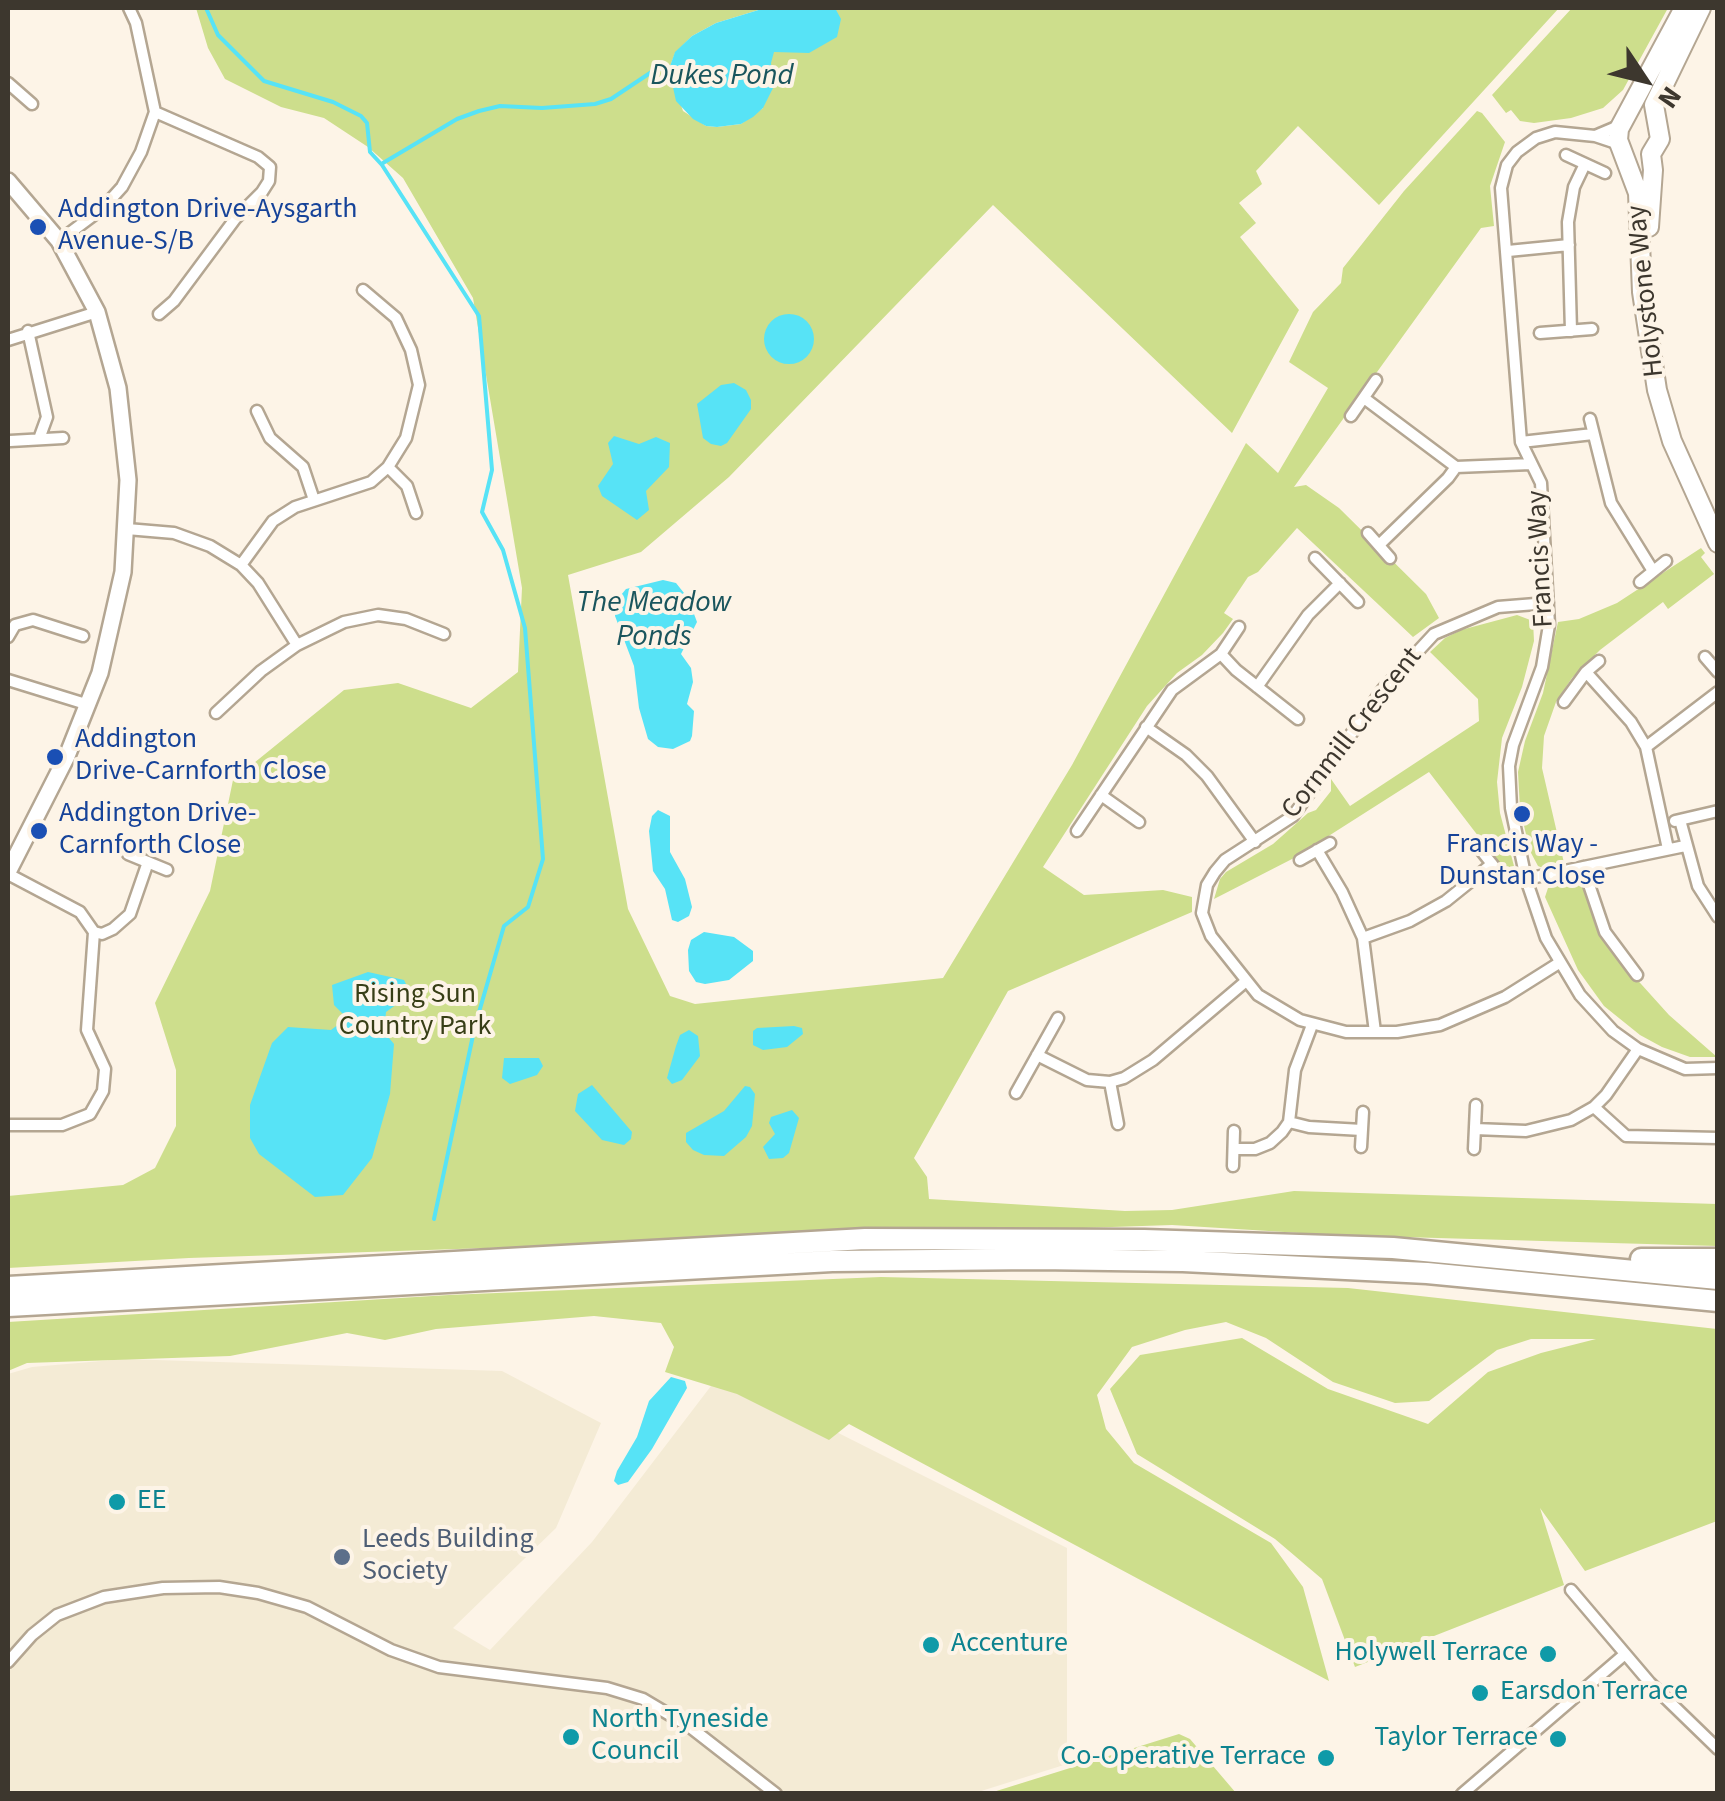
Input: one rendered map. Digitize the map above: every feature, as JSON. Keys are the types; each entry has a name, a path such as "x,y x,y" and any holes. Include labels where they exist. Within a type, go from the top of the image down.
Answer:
{"highway":[{"path":"8,1287 866,1238 1144,1240 1393,1248 1718,1278"},
{"path":"8,1306 832,1260 1036,1259 1183,1261 1427,1273 1718,1301"},
{"path":"1574,1263 1718,1259"},
{"path":"1675,1296 1718,1314"}],"main road":[{"name":"Holystone Way","path":"1684,8 1618,134 1638,193 1642,292 1656,390 1672,441 1718,543"},
{"name":"Holystone Way","path":"1702,8 1654,105 1660,140 1651,154 1649,283 1663,384 1679,439 1718,524"},
{"path":"1624,122 1645,116 1655,123"},
{"path":"1621,147 1635,157 1651,154"}],"street":[{"path":"59,241 103,208 122,188 141,152 155,112 136,23 129,8"},
{"path":"8,83 32,104"},
{"path":"155,112 258,157 270,167 269,181 262,192 159,314"},
{"name":"Francis Way","path":"1595,136 1624,122"},
{"name":"Francis Way","path":"1621,147 1595,136 1555,132 1536,138 1516,152 1500,188 1521,442 1542,483 1549,625 1542,668 1513,745 1509,766 1511,808 1526,879 1546,938 1597,1016 1638,1049 1685,1068 1718,1068"},
{"path":"1566,155 1605,173"},
{"path":"1572,331 1568,222 1574,187 1584,164"},
{"path":"8,181 59,241 97,312 110,350 123,415 128,480 127,529 115,616 89,705 8,873 80,912 94,932 87,1030 104,1068 104,1090 90,1114 62,1125 8,1125"},
{"path":"1508,251 1569,245"},
{"path":"242,564 273,521 314,500 371,482 388,467 406,438 419,385 411,350 396,318 363,290"},
{"path":"8,340 97,312"},
{"path":"1540,333 1592,329"},
{"path":"28,331 47,418 39,440"},
{"path":"1351,416 1376,380"},
{"path":"1364,398 1456,467 1531,464"},
{"path":"257,411 270,438 303,467 314,500"},
{"path":"1590,419 1611,503 1653,571"},
{"path":"1521,442 1593,434"},
{"path":"10,442 63,438"},
{"path":"388,467 407,486 416,514"},
{"path":"1379,545 1456,467"},
{"path":"127,529 174,533 210,546 242,564 296,645"},
{"path":"1368,533 1390,558"},
{"path":"1316,558 1358,602"},
{"path":"1640,582 1666,561"},
{"path":"1258,686 1308,616 1340,583"},
{"name":"Cornmill Crescent","path":"1548,603 1498,607 1434,634 1383,689 1302,807 1282,826 1225,860 1207,885 1202,913 1211,936 1245,982 1278,1009 1312,1025 1346,1032 1416,1030 1464,1018 1560,963"},
{"path":"216,714 261,671 296,645 344,622 378,615 406,619 444,634"},
{"path":"8,637 15,625 33,620 84,636"},
{"path":"1076,831 1172,690 1222,654 1239,627"},
{"path":"1222,654 1298,719"},
{"path":"1705,656 1718,672"},
{"path":"1564,702 1599,660"},
{"path":"1586,672 1631,722 1646,747 1668,849"},
{"path":"8,680 89,705"},
{"path":"1646,747 1718,692"},
{"path":"1146,727 1186,755 1207,776 1256,842"},
{"path":"1101,795 1140,822"},
{"path":"1662,824 1718,811"},
{"path":"1680,820 1698,886 1718,917"},
{"path":"1300,860 1330,843"},
{"path":"1476,844 1504,879"},
{"path":"1526,879 1685,846"},
{"path":"1317,850 1364,938 1375,1032"},
{"path":"128,854 167,870"},
{"path":"94,932 102,934 113,929 130,914 148,862"},
{"path":"1364,938 1410,921 1446,901 1492,864"},
{"path":"1583,867 1605,932 1637,976"},
{"path":"1037,1055 1087,1080 1110,1082 1139,1071 1245,982"},
{"path":"1016,1093 1058,1018"},
{"path":"1234,1149 1255,1149 1270,1143 1288,1122 1295,1070 1312,1025"},
{"path":"1475,1129 1545,1128 1571,1120 1594,1107 1638,1049"},
{"path":"1110,1082 1118,1124"},
{"path":"1474,1149 1476,1105"},
{"path":"1594,1107 1626,1136 1718,1138"},
{"path":"1362,1147 1363,1112"},
{"path":"1288,1122 1310,1128 1362,1130"},
{"path":"1234,1131 1234,1166"},
{"path":"8,1662 32,1635 74,1607 138,1590 219,1587 258,1592 308,1607 408,1658 448,1668 607,1688 644,1699 690,1728 776,1794"},
{"path":"1570,1590 1625,1654 1718,1749"},
{"path":"1462,1794 1625,1654"}],"shaded area":[{"path":"125,1359 502,1371 601,1423 556,1528 453,1628 490,1650 592,1542 714,1382 739,1383 1067,1548 1067,1764 975,1793 8,1794 8,1374 32,1367"}],"green space":[{"name":"Rising Sun Country Park","path":"196,8 765,8 716,23 692,36 675,53 669,69 683,111 706,126 717,127 741,124 763,108 761,47 830,8 1559,8 1379,205 1298,126 1256,171 1262,184 1239,203 1256,223 1240,237 1299,310 1232,433 993,205 729,477 641,552 568,575 628,909 670,996 695,1004 943,978 1072,765 1246,443 1278,473 1328,388 1289,362 1313,312 1341,283 1343,268 1404,191 1477,111 1482,113 1505,142 1490,186 1494,226 1481,228 1294,487 1306,485 1339,508 1426,594 1439,618 1413,637 1297,528 1258,572 1248,577 1224,613 1233,619 1202,655 1177,673 1147,706 1043,867 1084,895 1163,890 1192,897 1192,912 1008,991 914,1158 927,1177 929,1199 1125,1211 1172,1210 1294,1191 1717,1204 1717,1246 1333,1235 1172,1225 189,1258 8,1268 8,1196 123,1185 155,1168 176,1126 176,1070 155,1003 210,891 233,780 344,690 398,683 471,708 518,672 522,588 473,298 403,178 368,147 324,118 281,107 225,79 208,48"},
{"path":"1572,8 1668,8 1623,90 1603,108 1571,118 1520,121 1511,110 1506,113 1492,95"},
{"path":"1701,548 1705,553 1701,557 1714,574 1668,609 1663,602 1600,650 1572,678 1556,702 1544,736 1542,768 1564,863 1545,869 1538,866 1530,851 1520,809 1518,772 1543,693 1558,622 1579,619 1617,603"},
{"path":"1517,615 1533,621 1534,641 1522,687 1502,738 1497,782 1500,813 1519,885 1429,772 1294,858 1214,899 1226,872 1273,844 1316,810 1331,791 1331,779 1350,806 1479,721 1478,699 1430,652 1461,630"},
{"path":"1583,879 1602,933 1614,954 1669,1015 1717,1057 1690,1057 1662,1047 1604,1006 1578,970 1545,897 1548,888"},
{"path":"881,1277 1348,1288 1717,1329 1717,1521 1585,1571 1540,1508 1564,1585 1355,1667 1322,1579 1275,1539 1137,1454 1110,1389 1140,1355 1242,1338 1328,1389 1428,1424 1488,1372 1596,1339 1531,1339 1497,1350 1429,1401 1395,1403 1333,1382 1266,1338 1226,1322 1132,1347 1097,1395 1106,1429 1134,1463 1271,1543 1303,1587 1329,1681 849,1424 829,1440 737,1394 665,1372 674,1347 661,1323 594,1316 436,1329 385,1340 347,1333 230,1356 27,1363 8,1371 8,1322 449,1295"},
{"path":"1179,1734 1190,1739 1236,1793 990,1793"}],"water":[{"name":"Dukes Pond","path":"765,8 835,8 841,19 837,37 809,53 774,52 773,88 763,108 741,124 706,126 693,119 676,101 669,69 675,52 692,36 716,23"},
{"path":"789,314 807,321 814,339 807,357 789,364 771,357 764,339 771,321"},
{"path":"734,383 746,390 751,409 727,443 711,444 703,438 697,404 721,385"},
{"name":"The Meadow Ponds","path":"614,436 639,444 656,437 670,443 669,467 646,491 649,510 637,520 602,496 598,486 613,464 608,443"},
{"name":"The Meadow Ponds","path":"663,580 676,583 688,598 697,622 681,654 691,668 693,682 687,704 694,711 692,736 673,749 658,747 648,739 639,708 634,666 615,616 616,601 626,589"},
{"path":"658,810 670,816 670,852 685,879 692,907 689,916 678,922 672,920 665,889 653,871 649,831 652,816"},
{"path":"704,932 734,937 753,951 753,961 729,980 696,982 689,971 688,950 691,940"},
{"path":"368,972 404,980 411,994 386,1012 384,1032 394,1044 390,1094 372,1158 343,1195 315,1197 259,1154 250,1138 250,1105 272,1043 288,1027 331,1030 347,1018 334,1005 332,985"},
{"path":"757,1028 802,1028 803,1034 787,1047 763,1050 753,1045 753,1031"},
{"path":"689,1030 698,1036 700,1056 682,1080 672,1084 667,1078 676,1046 680,1035"},
{"path":"504,1058 539,1058 543,1066 537,1075 510,1084 502,1078"},
{"path":"592,1085 632,1132 624,1145 602,1140 575,1111 578,1094"},
{"path":"745,1086 755,1094 752,1126 746,1137 724,1156 693,1150 686,1142 686,1133 724,1111"},
{"path":"792,1110 799,1118 789,1153 783,1158 769,1159 763,1147 775,1134 769,1123 771,1117"},
{"path":"671,1377 685,1381 687,1388 652,1449 628,1482 618,1485 614,1481 617,1471 637,1437 649,1401"}],"waterway":[{"path":"206,8 218,35 264,81 333,102 361,116 367,123 370,152 479,316 492,470 482,512 503,550 525,628 543,859 528,907 504,926 475,1026 434,1219"},
{"path":"383,163 457,119 479,111 500,106 595,104 611,99 656,69 669,69"}],"place":[{"name":"Addington Drive-Aysgarth Avenue-S/B","path":"38,227"},
{"name":"Addington Drive-Carnforth Close","path":"55,757"},
{"name":"Francis Way - Dunstan Close","path":"1522,814"},
{"name":"Addington Drive- Carnforth Close","path":"39,831"},
{"name":"EE","path":"117,1502"},
{"name":"Leeds Building Society","path":"342,1557"},
{"name":"Accenture","path":"931,1645"},
{"name":"Holywell Terrace","path":"1548,1654"},
{"name":"Earsdon Terrace","path":"1480,1693"},
{"name":"North Tyneside Council","path":"571,1737"},
{"name":"Taylor Terrace","path":"1558,1739"},
{"name":"Co-Operative Terrace","path":"1326,1758"}]}
